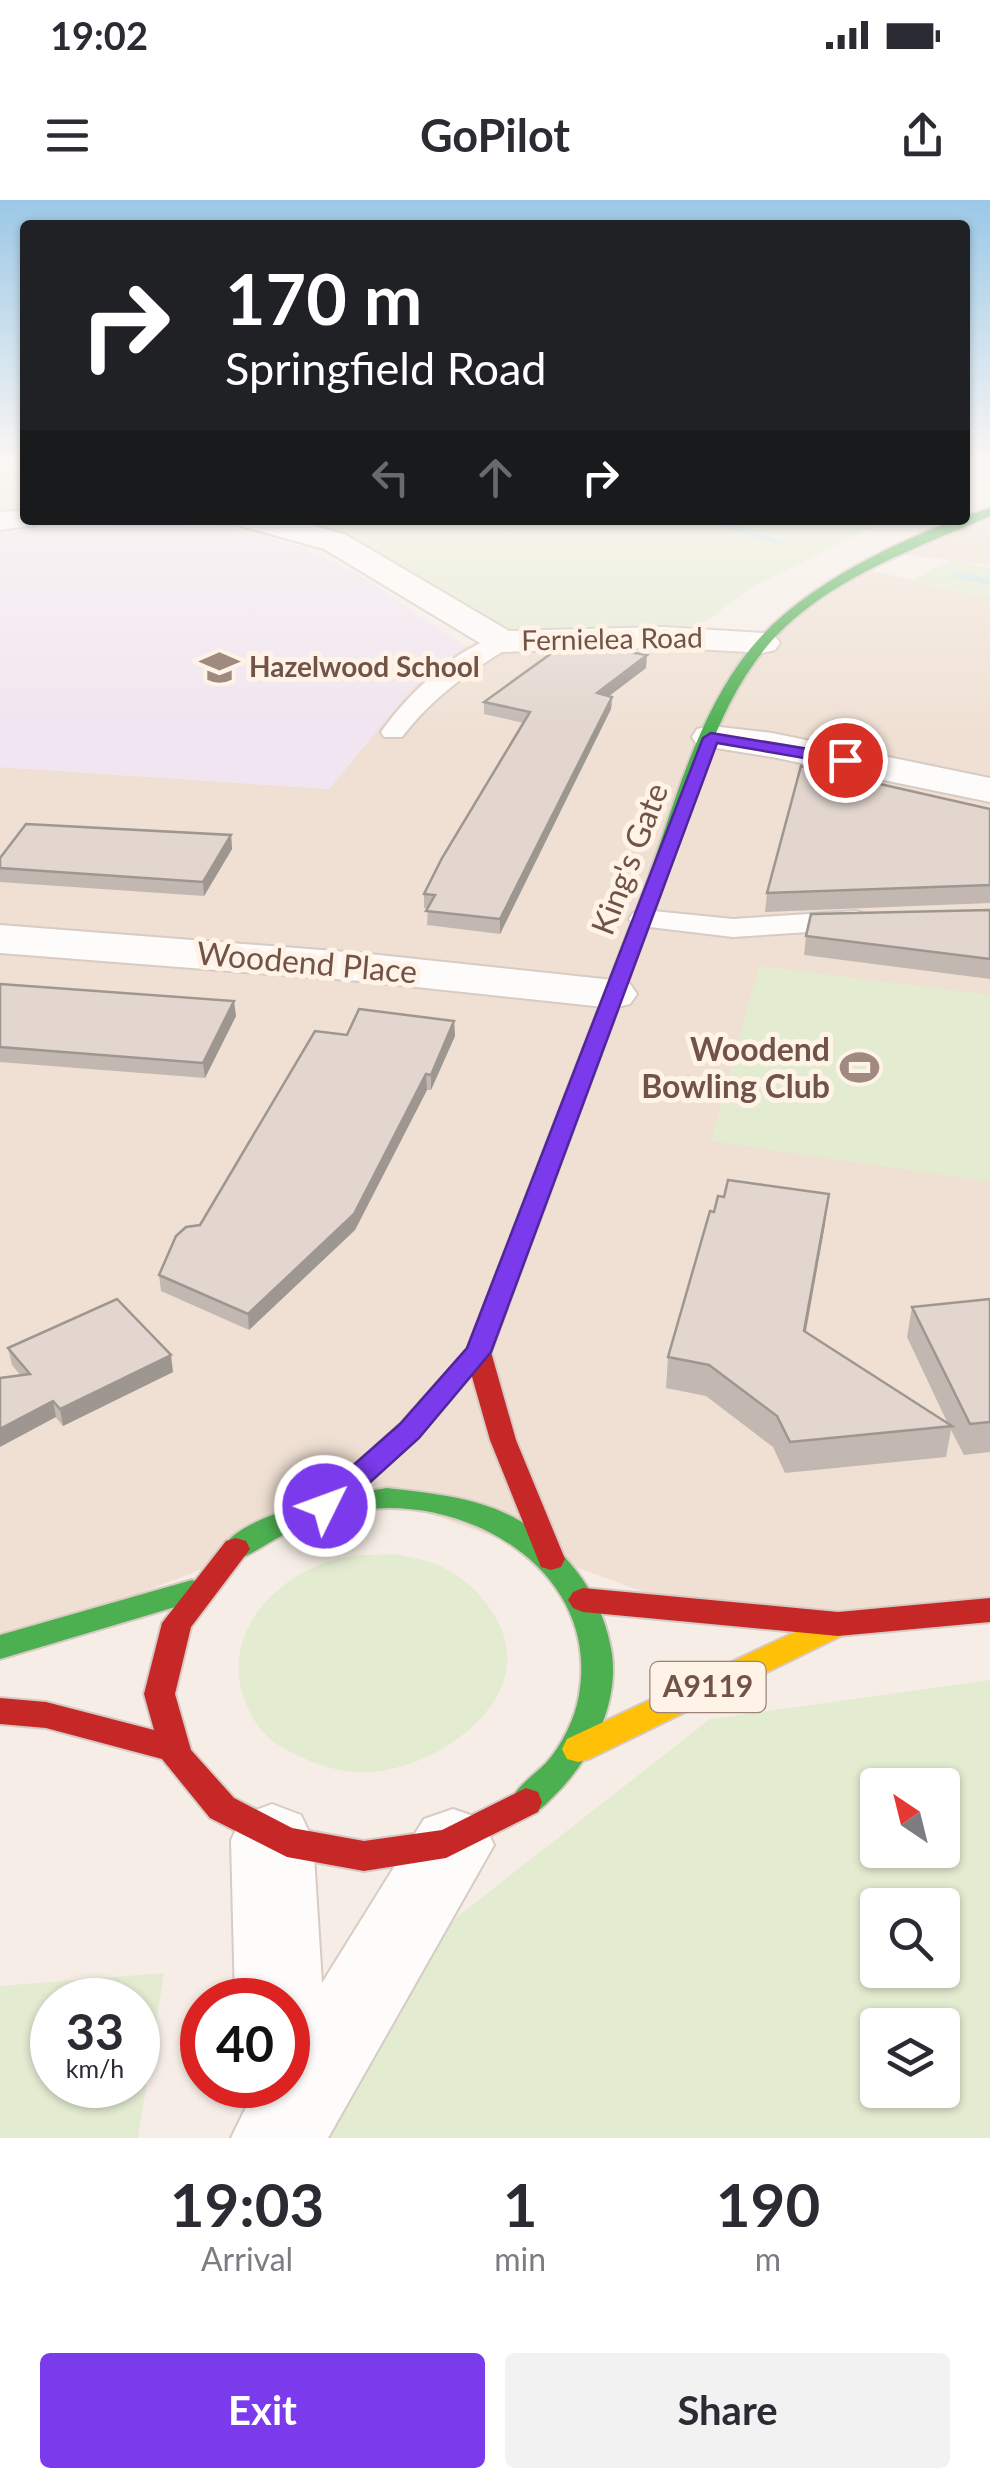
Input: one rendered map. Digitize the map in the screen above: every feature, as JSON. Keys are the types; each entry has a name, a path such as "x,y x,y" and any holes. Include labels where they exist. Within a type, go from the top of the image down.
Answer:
{"street":[{"name":"Fernielea Road","path":"356,554 502,642 664,636 762,643"},
{"name":"King's Gate","path":"325,1506 409,1431 478,1352 711,738 738,680 762,643 808,604 899,554"},
{"path":"711,738 772,745 990,790"},
{"name":"Woodend Place","path":"0,939 360,966 614,994"},
{"path":"478,1352 502,1440 551,1559"},
{"name":"A9119","path":"387,1498 450,1506 508,1527 551,1559 583,1600 599,1648 597,1698 578,1749 547,1789 505,1821 453,1845 392,1858 330,1856 272,1840 210,1802 170,1748 158,1694 166,1640 192,1591 228,1554 273,1524 325,1506 387,1498"},
{"path":"0,1647 192,1591"},
{"name":"A9119","path":"583,1600 838,1624 990,1610"},
{"name":"A9119","path":"578,1749 838,1624"},
{"path":"0,1711 46,1715 170,1748"},
{"path":"272,1840 278,1978"},
{"path":"281,2115 453,1845"}],"lane":[{"path":"393,732 418,700 448,675 502,642"},
{"path":"643,919 733,928 875,919"}],"shaded area":[{"name":"Hazelwood School","path":"0,554 317,554 358,574 465,646 412,688 329,789 0,767"},
{"path":"903,554 990,554 990,565"},
{"path":"866,570 990,595 990,1610 690,1609 387,1498 0,1647 0,767 329,789 412,688 465,646 502,642 762,643"}],"green space":[{"path":"374,554 818,554 752,587 699,626 497,630"},
{"path":"951,560 990,568 990,598 909,582"},
{"name":"Woodend Bowling Club","path":"759,966 990,995 990,1182 711,1141"},
{"path":"396,1554 448,1570 486,1603 505,1640 507,1668 498,1695 458,1739 402,1766 373,1772 349,1771 313,1762 280,1746 256,1722 242,1692 242,1643 251,1622 283,1585 304,1572 351,1556"},
{"path":"990,1680 990,2138 302,2138 352,1999 710,1719"},
{"path":"164,1973 160,1998 160,1978 101,1978"},
{"path":"30,1984 30,2108 143,2108 138,2138 0,2138 0,1986"}],"building":[{"path":"567,642 647,655 597,693 612,697 500,919 426,911 435,895 424,894 442,858 530,712 484,702"},
{"path":"801,766 990,809 990,885 767,893"},
{"path":"26,824 231,835 203,882 0,868 0,858"},
{"path":"990,910 990,959 806,936 811,914"},
{"path":"0,984 234,1001 203,1063 0,1047"},
{"path":"359,1009 454,1021 431,1075 426,1074 354,1214 248,1314 159,1275 176,1236 186,1227 200,1225 315,1031 347,1035"},
{"path":"728,1180 829,1194 804,1331 952,1426 790,1442 777,1416 709,1365 668,1357 710,1211 714,1212 718,1196 724,1197"},
{"path":"117,1299 171,1355 60,1409 53,1401 0,1429 0,1378 30,1374 8,1348"},
{"path":"990,1299 990,1422 970,1424 912,1307"}],"waterway":[{"path":"957,575 990,582"}],"traffic: fast":[{"path":"650,898 709,738 738,677 755,652 804,605 892,554"},
{"path":"387,1498 463,1510 505,1526 543,1552 572,1584 590,1620 597,1658 595,1696 582,1735 559,1770 526,1802"},
{"path":"236,1549 308,1514 387,1498"},
{"path":"0,1647 192,1591"}],"traffic: slow":[{"path":"325,1507 409,1431 478,1352 650,898"},
{"path":"578,1749 838,1624"}],"traffic: jam":[{"path":"478,1352 503,1440 551,1559"},
{"path":"236,1549 177,1623 160,1694 177,1757 222,1808 287,1842 364,1856 446,1844 526,1802"},
{"path":"583,1600 838,1624 990,1610"},
{"path":"0,1711 46,1715 170,1748"}],"place":[{"name":"Hazelwood School","path":"219,667"},
{"name":"Woodend Bowling Club","path":"860,1068"}],"route":[{"path":"325,1506 409,1431 478,1352 711,738 845,760"}]}
